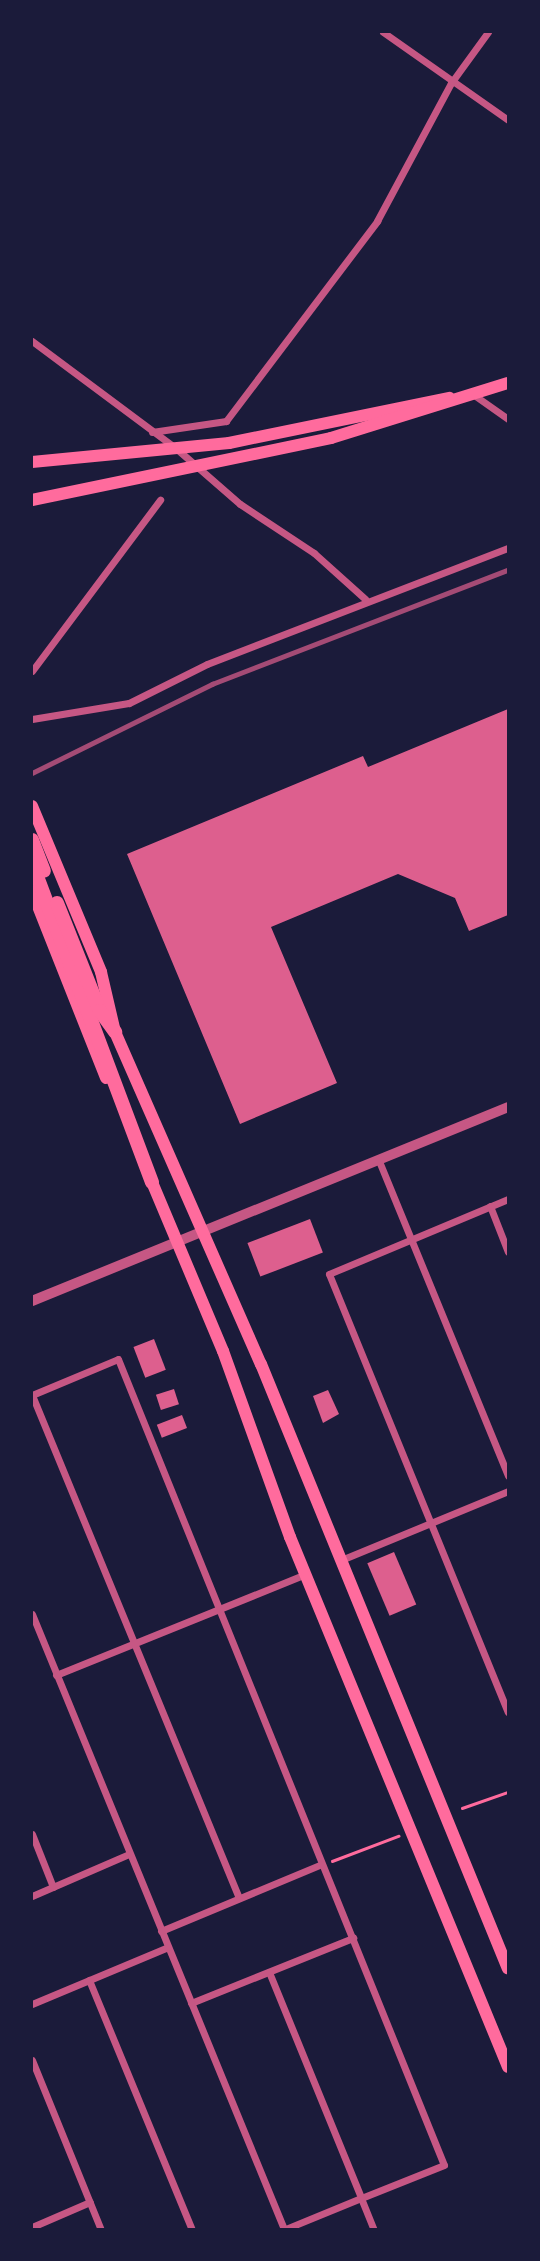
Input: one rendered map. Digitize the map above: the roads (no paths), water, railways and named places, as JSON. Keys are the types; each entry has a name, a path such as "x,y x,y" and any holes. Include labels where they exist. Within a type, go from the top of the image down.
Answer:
{"highway":[{"path":"32,840 100,1011 115,1032"},
{"path":"32,863 152,1182"}],"main road":[{"path":"32,500 199,468 373,428 509,383"},
{"path":"32,463 178,450 281,435 427,400 474,395"},
{"path":"33,810 101,972 115,1032 261,1364 508,1964"},
{"path":"32,891 223,1352 257,1452 509,2067"}],"street":[{"path":"383,32 451,83 509,120"},
{"path":"152,432 226,421 377,221 451,83 488,32"},
{"path":"32,341 178,450 240,504 314,553 365,599"},
{"path":"474,395 509,419"},
{"path":"32,670 160,500"},
{"path":"32,719 128,703 207,664 365,599 509,548"},
{"path":"32,1301 509,1107"},
{"path":"379,1161 509,1476"},
{"path":"509,1199 329,1274 509,1712"},
{"path":"490,1206 509,1252"},
{"path":"32,1619 283,2229 444,2165 118,1359 32,1395 239,1898"},
{"path":"341,1560 509,1491"},
{"path":"56,1675 306,1573"},
{"path":"32,1834 53,1887"},
{"path":"32,1896 130,1854"},
{"path":"161,1931 322,1864"},
{"path":"191,2003 353,1938"},
{"path":"32,2004 168,1947"},
{"path":"269,1972 374,2230"},
{"path":"89,1980 192,2230"},
{"path":"32,2060 101,2230"},
{"path":"32,2227 90,2202"}],"railway":[{"path":"32,773 212,684 508,570"}]}
